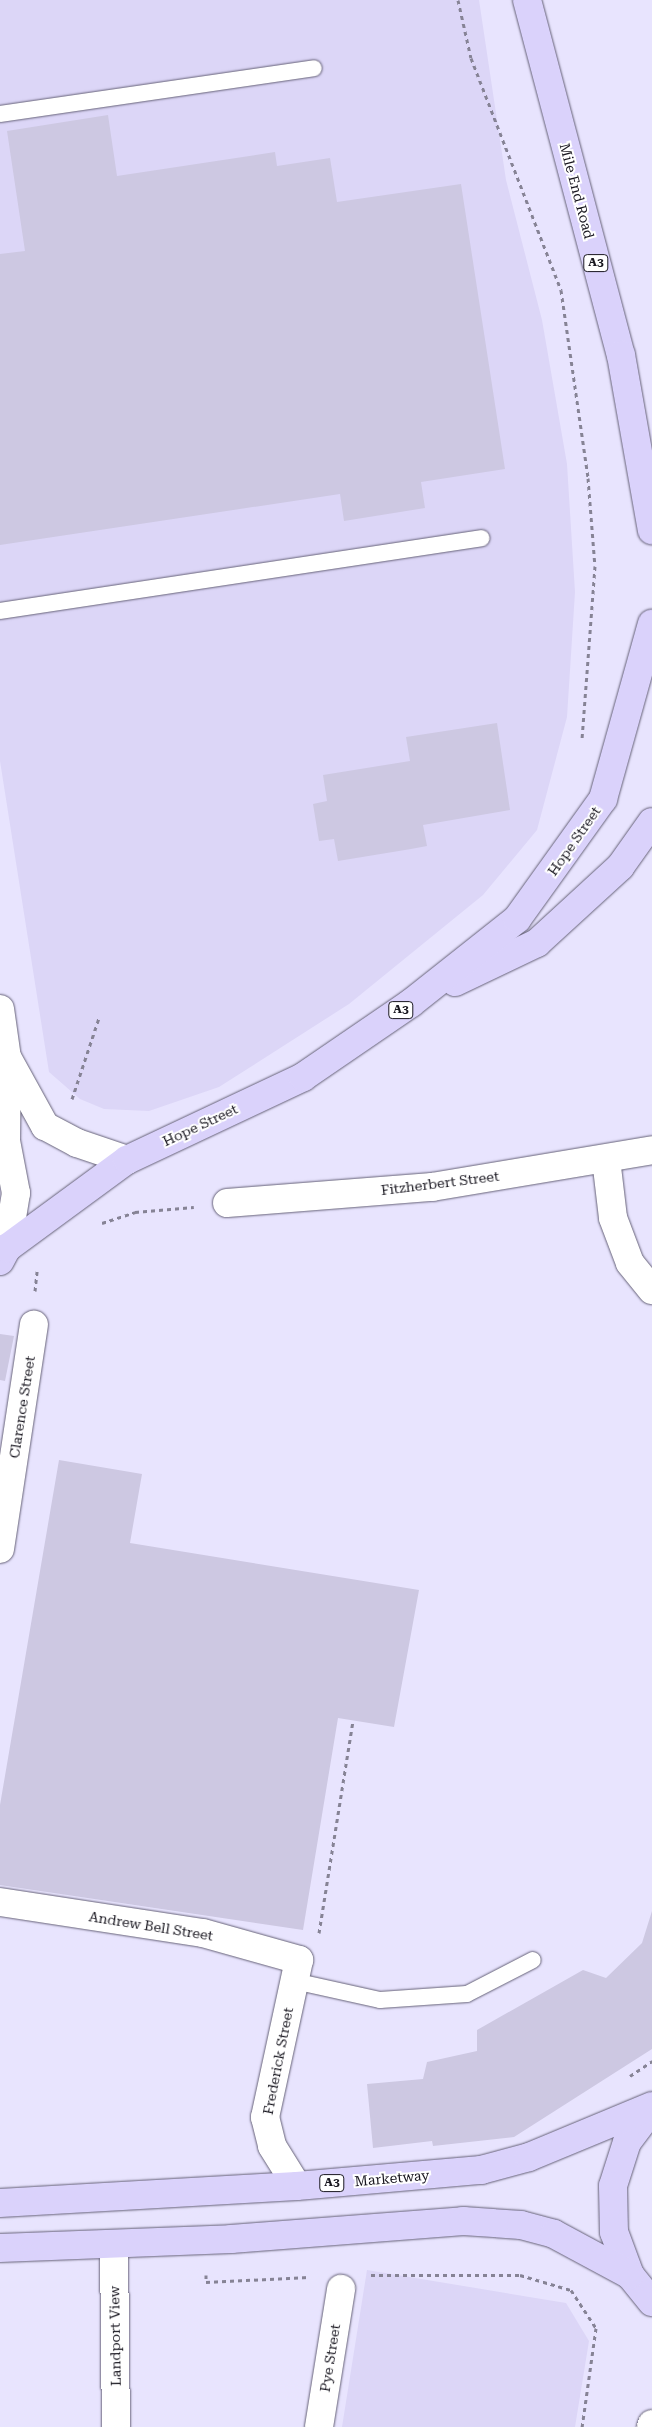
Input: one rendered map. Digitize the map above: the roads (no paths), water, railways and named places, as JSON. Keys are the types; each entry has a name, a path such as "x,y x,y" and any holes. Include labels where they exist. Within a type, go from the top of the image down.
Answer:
{"main road":[{"name":"Mile End Road","path":"527,0 620,355 652,530"},
{"name":"Hope Street","path":"4,1254 127,1160 303,1077 411,1003 517,919 602,799 652,624"},
{"name":"Hope Street","path":"411,1003 538,943 620,867 652,822"},
{"name":"Marketway","path":"1,2202 297,2186 481,2170 529,2157 652,2108"},
{"path":"652,2108 627,2142 613,2186 614,2232 630,2275 652,2302"},
{"path":"0,2248 114,2244 463,2220 521,2225 554,2234 630,2275"}],"street":[{"path":"0,1010 7,1058 6,1141 16,1193 4,1254"},
{"path":"7,1058 45,1126 77,1143 127,1160"},
{"name":"Fitzherbert Street","path":"227,1203 432,1187 652,1150"},
{"path":"606,1159 613,1218 630,1263 652,1290"},
{"name":"Clarence Street","path":"0,1549 34,1325"},
{"name":"Andrew Bell Street","path":"0,1902 203,1933 297,1970"},
{"name":"Frederick Street","path":"297,1970 265,2117 272,2146 297,2186"},
{"name":"Landport View","path":"114,2244 116,2427"},
{"name":"Pye Street","path":"319,2427 351,2282"}],"lane":[{"path":"0,114 314,68"},
{"path":"0,611 482,538"},
{"path":"297,1970 380,2000 467,1994 533,1960"}]}
